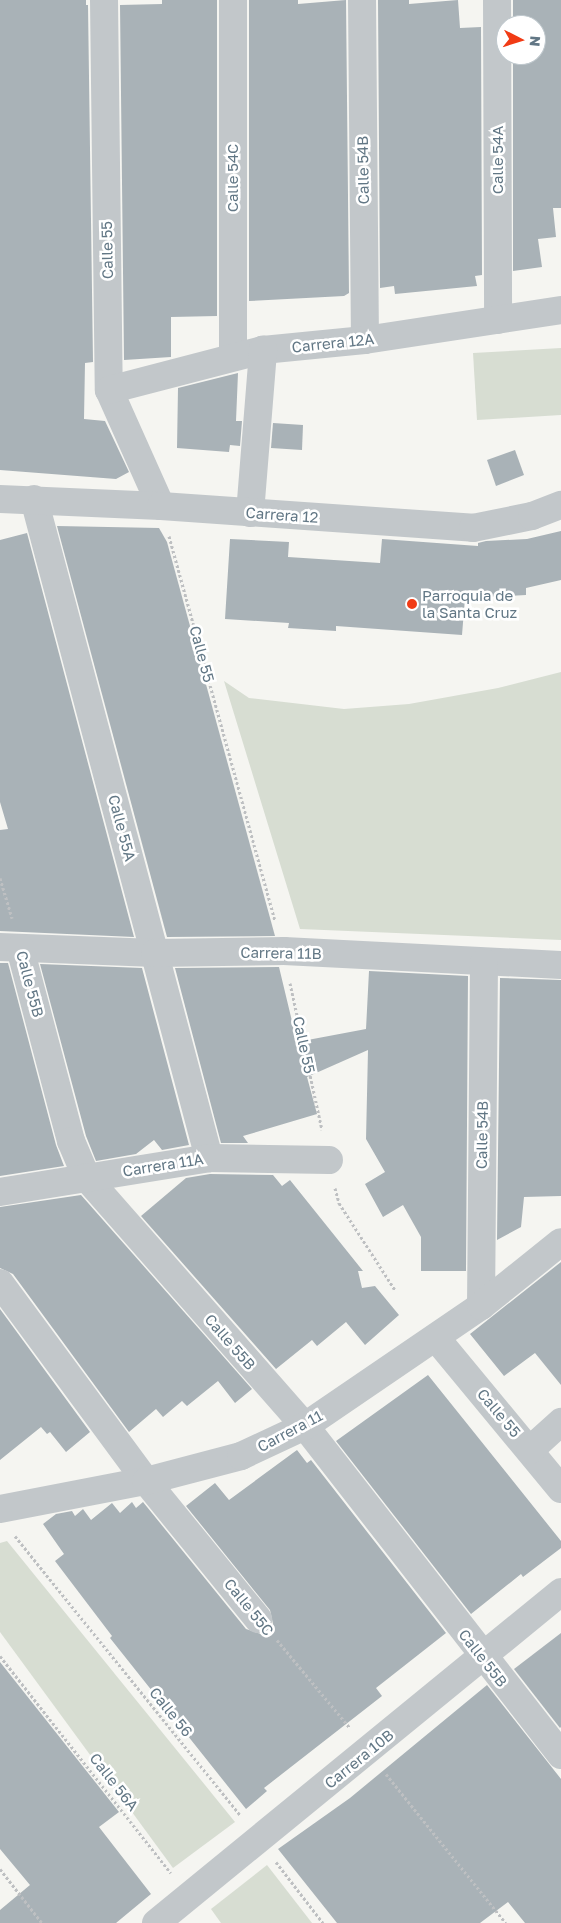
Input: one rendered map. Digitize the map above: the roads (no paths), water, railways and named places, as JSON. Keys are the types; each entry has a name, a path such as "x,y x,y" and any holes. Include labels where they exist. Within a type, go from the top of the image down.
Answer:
{"street":[{"name":"Calle 55","path":"104,0 109,390 161,506"},
{"name":"Calle 54C","path":"233,0 233,356"},
{"name":"Calle 54B","path":"362,0 365,340"},
{"name":"Calle 54A","path":"497,0 498,320"},
{"name":"Carrera 12A","path":"109,390 233,356 263,350 365,340 561,310"},
{"path":"250,513 263,350"},
{"name":"Carrera 12","path":"0,499 161,506 473,528 532,516 561,505"},
{"name":"Calle 55A","path":"34,499 209,1158"},
{"name":"Carrera 11B","path":"10,947 154,952 284,951 484,963 561,965"},
{"name":"Calle 55B","path":"10,947 71,1141 86,1177 305,1426 483,1658 561,1756"},
{"name":"Calle 54B","path":"481,1306 484,963"},
{"name":"Carrera 11A","path":"0,1192 209,1158 329,1160"},
{"name":"Carrera 11","path":"6,1521 241,1456 305,1426 481,1306 561,1242"},
{"name":"Calle 55C","path":"0,1283 146,1481 258,1619"},
{"name":"Calle 55","path":"436,1338 561,1489"},
{"path":"530,1450 561,1422"},
{"name":"Carrera 10B","path":"156,1923 483,1658 561,1592"}],"place":[{"name":"Parroquia de la Santa Cruz","path":"412,604"}]}
